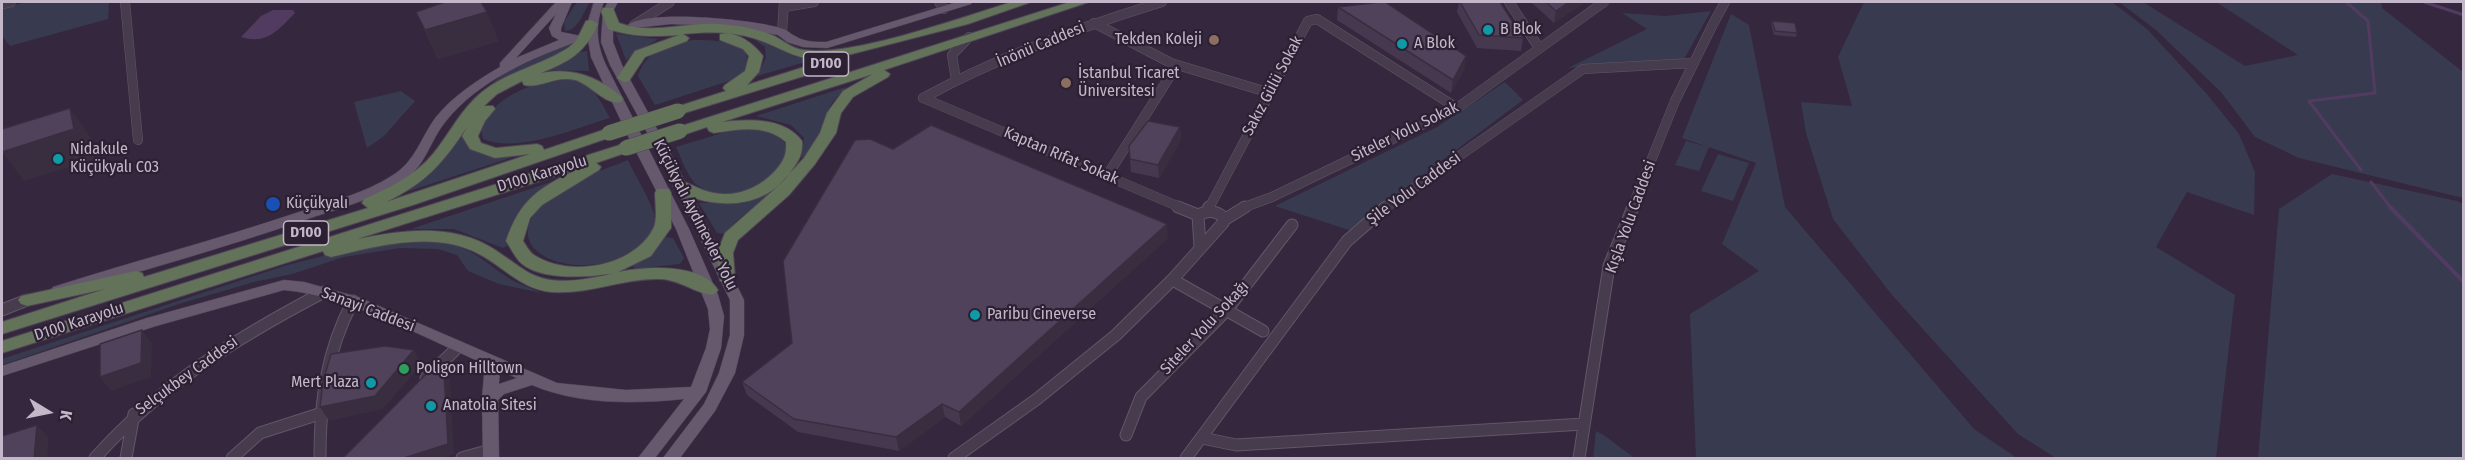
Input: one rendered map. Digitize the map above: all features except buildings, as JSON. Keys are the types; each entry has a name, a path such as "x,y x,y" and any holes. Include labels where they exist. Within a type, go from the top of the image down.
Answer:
{"highway":[{"name":"D100 Karayolu","path":"2,328 410,200 609,133 1024,2"},
{"name":"D100 Karayolu","path":"2,348 213,278 1082,2"},
{"path":"1056,9 1096,2"},
{"path":"607,5 613,26 628,33 711,28 736,30 766,38 788,51 808,55 856,49 973,18"},
{"path":"254,248 387,195 416,178 434,163 471,110 490,93 518,76 571,52 581,44 591,24"},
{"path":"624,78 640,54 678,39 697,36 727,38 748,46 756,56 756,67 747,79 678,111"},
{"path":"726,277 725,253 731,237 783,191 810,161 828,133 834,113 848,94 874,77 946,50 969,38"},
{"path":"609,133 506,153 482,150 471,142 470,136 472,127 488,109 511,92 537,79 561,75 584,77 601,86 616,99"},
{"path":"680,131 727,126 766,126 787,133 796,147 790,163 774,181 749,196 728,200 709,199 681,186"},
{"path":"626,148 567,181 530,207 518,223 515,236 515,242 524,256 541,267 561,272 595,272 623,264 647,249 663,230 667,208 663,194"},
{"path":"213,278 348,247 429,236 448,238 483,249 512,272 528,280 550,285 579,286 656,271 685,276 709,290"},
{"path":"27,300 222,258"}],"main road":[{"path":"27,300 296,218 383,186 412,166 424,151 441,119 494,75 561,2"},
{"path":"494,75 548,48 577,38 563,38 556,34 555,28 567,2"},
{"path":"634,25 671,19 733,22 782,32 787,37 806,44 827,45 942,5 967,2"},
{"path":"591,24 607,5"},
{"name":"Küçükyalı Aydınevler Yolu","path":"607,5 608,42 737,300 738,335 727,373 710,407 671,459"},
{"name":"Küçükyalı Aydınevler Yolu","path":"591,24 593,47 663,194 687,235 716,310 717,327 710,361 698,392 686,411 646,459"},
{"name":"Sanayi Caddesi","path":"2,371 152,322 284,285 324,292 353,301 554,388 588,395 623,397 698,392"},
{"path":"491,454 490,398 493,360"},
{"path":"490,398 500,390 532,380"}],"street":[{"path":"2,4 11,2"},
{"path":"125,2 138,140"},
{"path":"782,32 784,4 814,2"},
{"name":"İnönü Caddesi","path":"923,98 956,80 1094,23 1162,2"},
{"path":"1509,2 1539,48"},
{"name":"Siteler Yolu Sokak","path":"1200,247 1222,223 1244,207 1278,194 1457,108 1604,2"},
{"name":"Kışla Yolu Caddesi","path":"1579,459 1610,266 1675,101 1725,2"},
{"path":"668,3 664,11 671,19"},
{"path":"634,25 668,3"},
{"name":"Sakız Gülü Sokak","path":"1202,217 1308,21 1317,19 1457,108"},
{"path":"1094,23 1177,65 1270,93"},
{"path":"956,80 952,55 969,38"},
{"name":"Şile Yolu Caddesi","path":"1186,459 1347,241 1388,205 1583,69 1694,63"},
{"path":"1107,177 1177,65"},
{"name":"Kaptan Rıfat Sokak","path":"923,98 1202,217"},
{"path":"1220,213 1222,223 1212,229 1202,217 1220,213"},
{"path":"954,459 1069,374 1173,280 1200,247 1202,217"},
{"name":"Siteler Yolu Sokağı","path":"1126,435 1141,397 1226,311 1292,225"},
{"path":"1173,280 1263,331"},
{"name":"Selçukbey Caddesi","path":"95,459 134,414 224,345 324,292"},
{"path":"2,310 27,300"},
{"path":"320,459 319,414 323,379 334,336 353,301"},
{"path":"418,387 458,347"},
{"path":"126,459 134,414"},
{"path":"232,459 260,433 319,414"},
{"path":"1202,438 1236,445 1584,424"},
{"path":"462,459 491,454"}],"shaded area":[{"path":"27,2 109,2 108,19 10,46 2,36 2,8"},
{"path":"577,2 590,2 577,24 565,31 564,22"},
{"path":"1864,2 2112,2 2147,29 2206,93 2239,134 2255,172 2254,215 2187,192 2156,247 2235,295 2216,458 2056,458 2018,434 1892,295 1833,219 1806,133 1801,102 1852,106 1838,57"},
{"path":"2119,2 2143,2 2245,66 2298,55 2216,2 2381,2 2382,8 2463,72 2463,198 2299,158 2255,137 2221,92 2156,30"},
{"path":"273,10 293,10 295,13 277,30 265,37 250,39 241,37 261,16"},
{"path":"1711,11 1684,59 1568,68 1647,29 1622,13 1666,16"},
{"path":"1731,14 1749,25 1785,207 1974,429 2017,458 1696,458 1690,314 1759,271 1722,244 1756,163 1709,147 1699,171 1675,165 1686,141 1708,147 1682,138"},
{"path":"616,34 658,39 626,60"},
{"path":"751,37 796,57 819,58 757,76 766,58 765,47"},
{"path":"694,40 721,42 740,48 746,52 745,68 735,79 655,105 638,76 642,67 653,54 660,50"},
{"path":"573,41 561,53 522,70 473,99 503,74"},
{"path":"587,51 589,71 554,70 523,77 575,53"},
{"path":"566,77 588,86 598,97 610,118 529,142 497,143 483,139 480,124 508,97 529,87"},
{"path":"1505,82 1523,100 1349,230 1275,206 1437,127"},
{"path":"846,87 831,104 819,133 806,156 801,158 804,138 791,125 756,116"},
{"path":"401,91 415,101 384,136 367,148 354,102"},
{"path":"732,130 768,132 786,144 784,158 778,170 768,180 741,192 726,194 700,187 686,169 676,147"},
{"path":"465,131 474,147 484,154 516,156 397,195 441,163 458,133"},
{"path":"1718,154 1749,163 1733,201 1701,191"},
{"path":"628,160 648,198 655,219 652,230 642,244 617,259 593,265 569,264 548,258 533,247 528,232 535,213 557,192 582,178"},
{"path":"2332,174 2463,204 2463,458 2258,458 2279,209"},
{"path":"551,182 522,208 513,224 510,244 503,248 454,229 411,229"},
{"path":"777,187 734,223 725,234 717,233 699,203 737,202"},
{"path":"665,237 673,238 684,258 680,264 635,269 632,263"},
{"path":"423,241 461,247 511,279 542,293 499,284 468,271 457,255 438,249 400,248 344,257 292,274 254,282 179,304 2,365 2,359 284,266 342,251"},
{"path":"1596,431 1605,436 1635,458 1593,458"}],"waterway":[{"path":"2346,2 2368,21 2375,93 2309,101 2361,170"},
{"path":"2424,2 2464,15"},
{"path":"2371,182 2391,208"},
{"path":"2390,207 2464,282"}],"place":[{"name":"B Blok","path":"1488,30"},
{"name":"Tekden Koleji","path":"1214,40"},
{"name":"A Blok","path":"1402,44"},
{"name":"İstanbul Ticaret Üniversitesi","path":"1066,83"},
{"name":"Nidakule Küçükyalı C03","path":"58,159"},
{"name":"Küçükyalı","path":"273,204"},
{"name":"Paribu Cineverse","path":"975,315"},
{"name":"Poligon Hilltown","path":"404,369"},
{"name":"Mert Plaza","path":"371,383"},
{"name":"Anatolia Sitesi","path":"431,406"}]}
